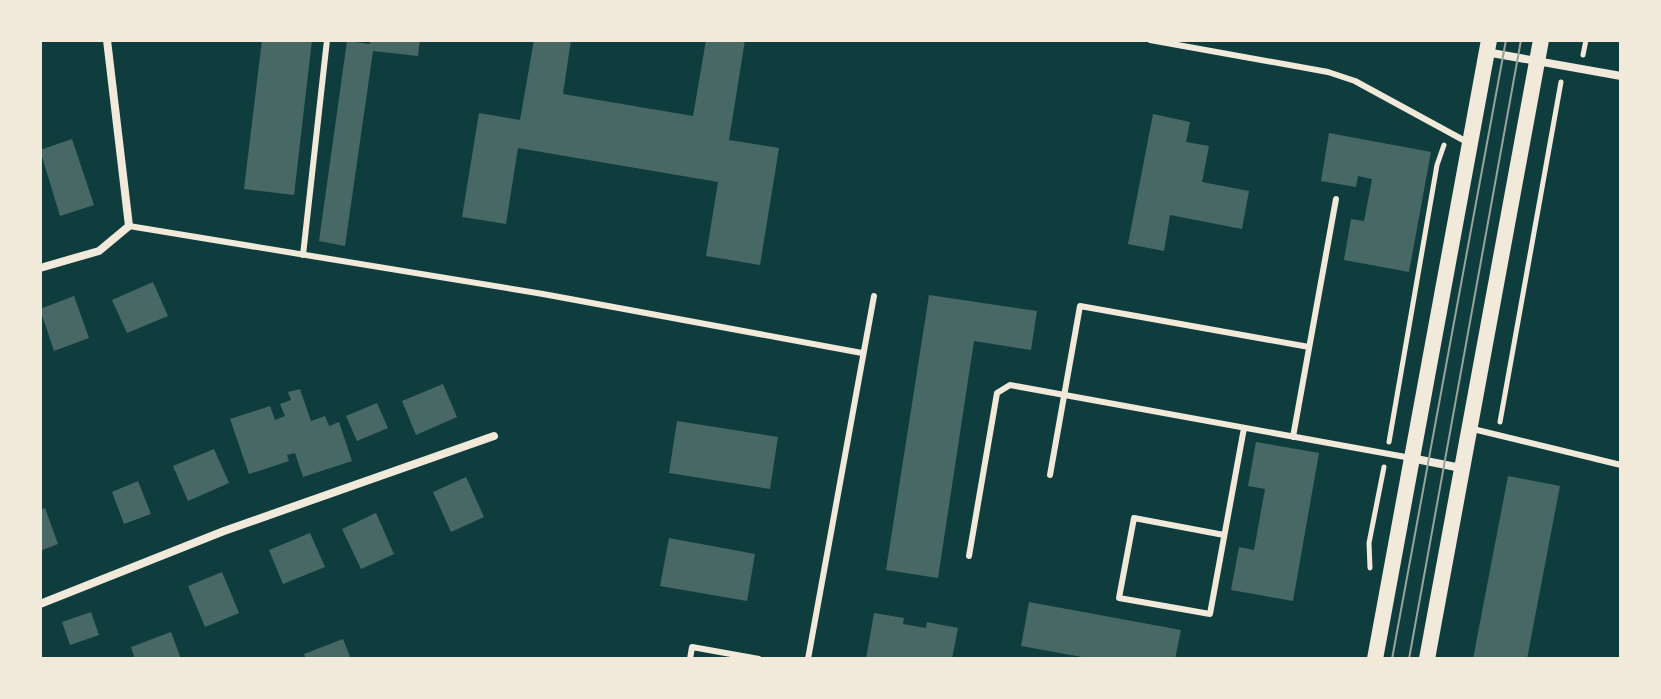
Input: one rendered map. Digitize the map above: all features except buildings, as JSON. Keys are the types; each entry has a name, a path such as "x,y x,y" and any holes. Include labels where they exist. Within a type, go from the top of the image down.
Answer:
{"main road":[{"path":"1427,659 1541,40"},
{"path":"1375,659 1488,46"}],"street":[{"path":"40,268 99,251 129,226 107,40"},
{"path":"1488,46 1537,62 1621,76"},
{"path":"40,604 224,531 494,436"},
{"path":"1411,458 1461,468"}],"lane":[{"path":"303,255 327,40"},
{"path":"1150,40 1328,72 1355,81 1470,143"},
{"path":"1293,437 1336,199"},
{"path":"129,226 543,294 862,353"},
{"path":"808,659 874,296"},
{"path":"1050,475 1080,306 1309,347"},
{"path":"969,556 997,393 1010,385 1411,458"},
{"path":"1224,535 1134,518 1119,598 1210,614 1244,428"},
{"path":"1469,429 1621,465"},
{"path":"690,659 692,647 759,659"}],"path":[{"path":"1497,435 1561,81 1581,69 1586,40"},
{"path":"1370,570 1369,543 1437,165 1449,132"}],"tram line":[{"path":"1392,659 1506,40"},
{"path":"1409,659 1521,40"}]}
